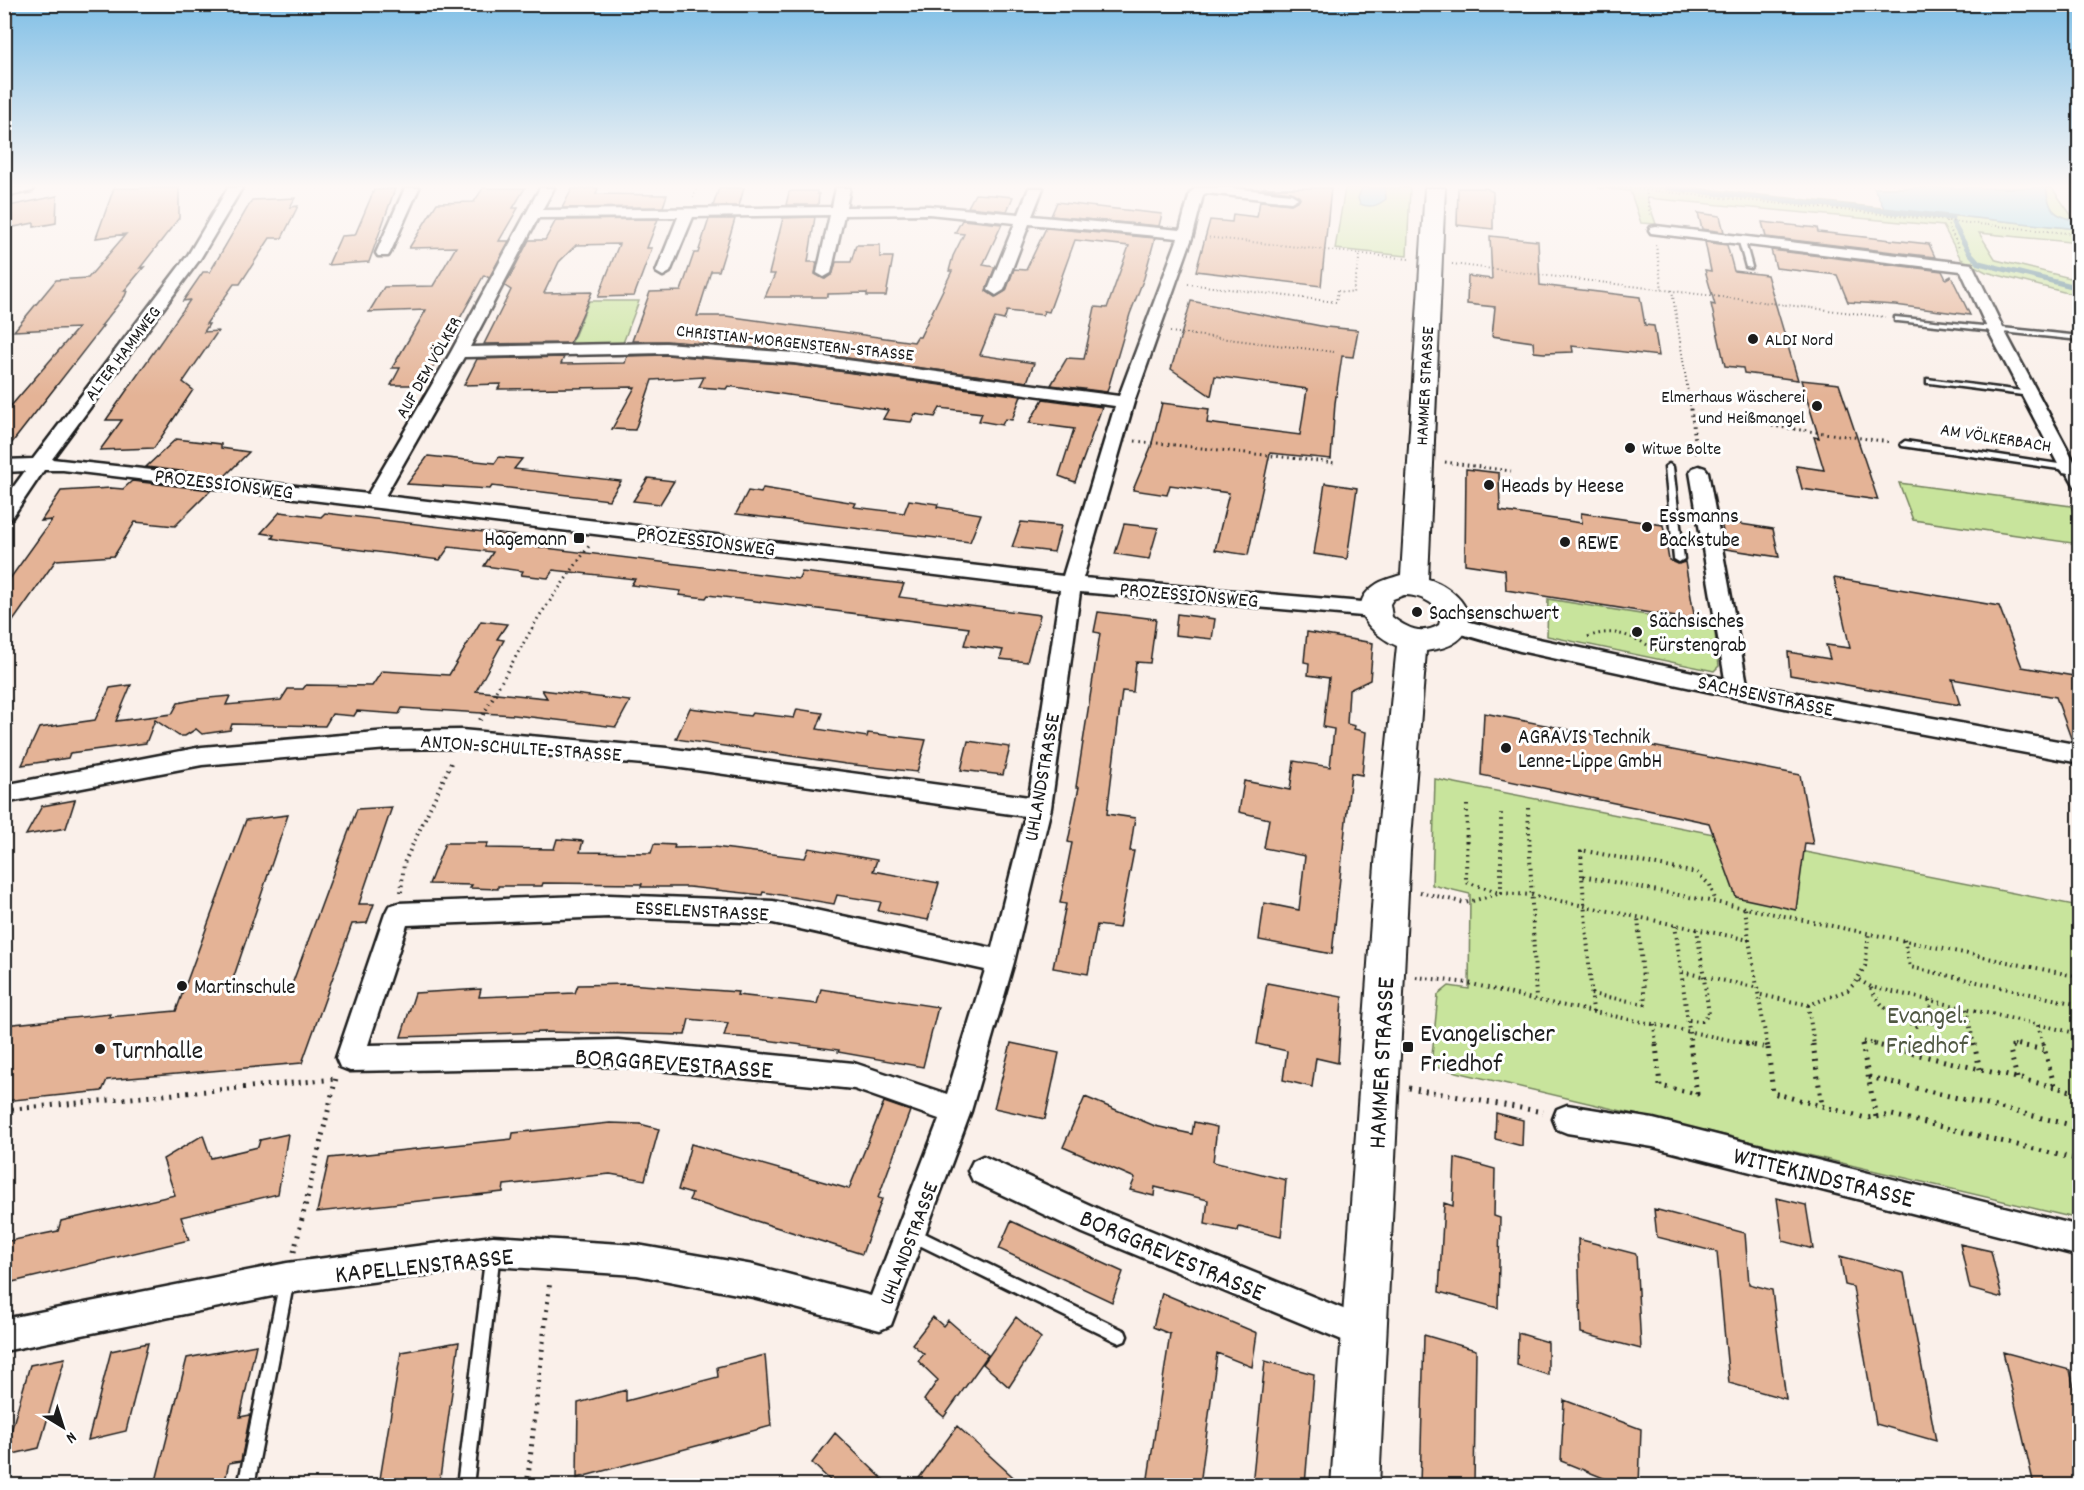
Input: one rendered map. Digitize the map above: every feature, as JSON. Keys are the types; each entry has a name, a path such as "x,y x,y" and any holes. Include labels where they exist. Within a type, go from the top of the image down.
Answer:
{"main road":[{"name":"HAMMER STRASSE","path":"1414,585 1430,258"},
{"path":"1414,585 1427,588 1448,601 1454,609 1455,626 1448,634 1439,639 1412,640 1387,630 1378,621 1374,602 1379,594 1389,588 1414,585"},
{"name":"HAMMER STRASSE","path":"1355,1485 1391,886 1412,640"}],"street":[{"name":"ALTER HAMMWEG","path":"4,515 39,464 194,258"},
{"name":"AUF DEM VÖLKER","path":"373,500 459,352 510,258"},
{"path":"663,272 669,258"},
{"path":"824,273 827,258"},
{"path":"996,290 1009,258"},
{"name":"UHLANDSTRASSE","path":"880,1314 957,1111 1001,962 1039,808 1071,584 1125,402 1178,258"},
{"path":"1882,258 1967,267"},
{"name":"AM VÖLKERBACH","path":"1967,267 1996,330 2074,469"},
{"name":"CHRISTIAN-MORGENSTERN-STRASSE","path":"459,352 666,348 794,358 1125,402"},
{"name":"PROZESSIONSWEG","path":"4,466 63,464 710,539 1071,584 1374,610"},
{"path":"1699,472 1737,688"},
{"name":"SACHSENSTRASSE","path":"1455,626 1520,644 1737,688 1799,703 2079,754"},
{"name":"ANTON-SCHULTE-STRASSE","path":"4,794 202,756 388,740 465,739 667,757 1039,808"},
{"name":"ESSELENSTRASSE","path":"398,914 609,906 773,912 1001,962"},
{"path":"343,1069 398,914"},
{"name":"BORGGREVESTRASSE","path":"343,1069 618,1053 854,1076 957,1111"},
{"name":"WITTEKINDSTRASSE","path":"1567,1119 1653,1133 2079,1241"},
{"name":"BORGGREVESTRASSE","path":"983,1171 1094,1222 1364,1333"},
{"name":"KAPELLENSTRASSE","path":"4,1335 287,1278 493,1251 637,1260 753,1281 880,1314"}],"lane":[{"path":"1746,258 1749,267"},
{"path":"1898,319 2079,338"},
{"path":"1930,381 2031,394"},
{"name":"AM VÖLKERBACH","path":"1905,444 2074,469"},
{"path":"1669,467 1679,559"},
{"path":"2074,469 2079,488"},
{"path":"912,1233 1120,1336"},
{"path":"465,1485 493,1251"},
{"path":"246,1485 287,1278"}],"path":[{"path":"1169,281 1336,302 1338,291 1353,293 1359,258"},
{"path":"1391,258 1898,319"},
{"path":"1659,258 1662,289"},
{"path":"1963,258 1967,267"},
{"path":"1672,291 1684,358 1699,472"},
{"path":"1151,329 1334,352"},
{"path":"1772,426 1905,444"},
{"path":"1157,443 1336,463"},
{"path":"1421,459 1511,471"},
{"path":"398,914 404,863 465,739 538,618 601,528"},
{"path":"1467,805 1466,882 1502,893 1532,895 1749,940"},
{"path":"1528,808 1536,1000"},
{"path":"1501,809 1502,893"},
{"path":"1593,1012 1581,850 1696,873 1709,881 1714,890 1716,902"},
{"path":"1582,876 2079,977"},
{"path":"1391,886 1465,903 1502,893"},
{"path":"1745,908 1749,940 1760,988 1773,1093 1866,1118 1892,1115 2079,1160"},
{"path":"1591,994 1645,1004 1638,917"},
{"path":"1654,1024 1660,1086 1697,1095 1675,925"},
{"path":"1689,1020 1702,1021 1709,1014 1697,929"},
{"path":"1761,995 1808,1005 1834,998 1850,989 1859,980 1869,951 1869,933"},
{"path":"1904,940 1910,967 2079,1005"},
{"path":"1682,972 1760,988"},
{"path":"1386,974 1468,983 1536,1000 1768,1048"},
{"path":"1859,980 1871,987 2079,1034"},
{"path":"1871,987 1878,1005 1916,1026 1922,1022 1934,1023 1929,1000"},
{"path":"1808,1005 1822,1106"},
{"path":"1966,1009 1980,1070"},
{"path":"2038,1025 2055,1088"},
{"path":"1876,1117 1862,1041 2079,1093"},
{"path":"2017,1078 2010,1050 2015,1044 2044,1050"},
{"path":"4,1110 343,1069 287,1278"},
{"path":"1869,1077 2079,1127"},
{"path":"1379,1083 1533,1109 1567,1119"},
{"path":"527,1485 554,1255"}],"green space":[{"path":"1994,258 1996,260 2079,280 2079,296 1986,272 1961,259"},
{"path":"589,301 639,301 623,343 571,344"},
{"path":"1899,483 2071,506 2076,520 2079,521 2079,544 1913,520"},
{"path":"1548,599 1714,626 1719,666 1714,671 1547,636"},
{"name":"Evangel. Friedhof","path":"1435,779 2079,906 2079,1219 1431,1066 1438,995 1449,986 1469,989 1470,894 1432,885"}],"building":[{"path":"106,258 148,258 140,268 144,267 124,291 127,291 125,296 101,326 103,326 4,453 4,414 78,328 14,331 56,280 88,278"},
{"path":"218,258 257,258 240,284 234,284 206,324 209,324 204,332 218,331 183,382 193,390 154,448 100,450 122,420 106,420 190,300 183,301 203,272 210,272"},
{"path":"331,258 371,258 369,262 328,265"},
{"path":"450,258 500,258 489,278 484,275 423,385 391,385 400,368 392,368 426,310 369,312 384,287 433,286"},
{"path":"520,258 563,258 544,293 592,292 570,343 484,344 511,290 505,286"},
{"path":"614,258 648,258 634,296 598,297"},
{"path":"692,258 723,258 719,271 711,271 697,316 726,316 914,342 917,337 920,337 952,271 949,271 953,258 986,258 983,265 995,267 986,291 995,297 1006,291 1014,269 1026,270 1032,258 1069,258 1049,312 1044,311 1043,315 1007,311 1004,320 995,318 980,355 1034,363 1027,382 794,351 666,341 632,341 650,292 681,291"},
{"path":"773,258 809,258 808,262 817,262 815,274 825,279 833,273 836,262 851,262 852,258 893,258 886,296 867,296 867,293 828,294 828,297 765,297 775,274 769,274"},
{"path":"1125,258 1150,258 1107,392 1051,385 1067,358 1084,359 1095,307 1107,308"},
{"path":"1200,258 1324,258 1321,286 1196,271"},
{"path":"1491,258 1539,258 1540,285 1640,297 1645,325 1654,326 1659,356 1572,346 1573,352 1534,352 1533,342 1492,336 1495,307 1467,304 1468,276 1492,279"},
{"name":"ALDI Nord","path":"1708,258 1730,258 1734,271 1767,275 1798,380 1744,373 1743,368 1725,366 1711,304 1715,305 1705,270 1711,271"},
{"path":"1773,258 1832,258 1942,271 1946,279 1951,276 1970,315 1895,305 1848,302 1837,275 1776,268"},
{"path":"1191,301 1326,327 1358,330 1353,357 1342,356 1335,403 1331,459 1270,453 1248,555 1215,550 1229,493 1170,485 1167,495 1133,490 1151,447 1162,403 1209,409 1207,423 1300,435 1307,389 1215,376 1211,396 1171,369"},
{"path":"666,355 794,365 1021,396 1012,420 1005,419 1002,425 979,421 982,413 940,408 935,417 915,414 911,422 883,419 888,410 728,386 726,389 699,387 704,377 652,380 635,430 612,429 635,387 498,389 501,384 464,385 477,359 564,357 561,364 625,363 627,356"},
{"path":"1801,380 1839,384 1878,500 1802,489 1796,466 1824,470 1814,437 1819,438"},
{"path":"1043,399 1102,407 1075,482 1059,476 1074,429 1029,423"},
{"path":"176,439 221,444 221,448 249,452 225,476 146,467"},
{"path":"428,456 495,463 499,457 522,459 514,469 621,481 609,500 492,486 490,489 407,484"},
{"name":"REWE","path":"1466,469 1499,473 1500,511 1582,523 1581,513 1663,525 1669,560 1678,564 1685,562 1695,620 1506,590 1505,570 1465,564"},
{"path":"648,478 674,481 660,504 633,501"},
{"path":"132,481 211,490 175,526 135,522 114,556 56,560 4,634 4,587 52,520 41,521 61,491 123,489"},
{"path":"1325,483 1357,488 1347,559 1314,554"},
{"path":"763,488 856,503 854,507 904,513 909,500 981,514 970,542 736,514 748,491 761,493"},
{"path":"280,512 321,517 325,513 518,536 512,544 799,579 802,572 904,584 899,597 1040,615 1027,662 1000,659 1003,650 964,645 969,628 708,595 706,598 679,595 681,591 631,585 635,579 553,570 548,578 521,575 523,571 484,566 493,552 449,547 440,560 282,540 272,538 274,535 261,533"},
{"path":"1721,521 1773,529 1779,557 1726,549"},
{"path":"1021,522 1061,526 1054,552 1012,547"},
{"path":"1124,524 1158,528 1149,559 1115,554"},
{"path":"1834,578 1999,606 2022,667 2079,677 2079,743 2072,741 2056,697 1952,679 1960,705 1790,675 1788,652 1830,659 1826,645 1850,648"},
{"path":"1098,612 1156,619 1150,663 1136,662 1133,692 1122,691 1107,814 1135,818 1130,851 1134,851 1119,928 1097,925 1088,974 1053,968 1066,904 1060,903 1072,843 1068,842 1079,787 1076,787 1100,633 1094,632"},
{"path":"1177,614 1215,619 1212,639 1175,635"},
{"path":"481,621 507,624 497,639 504,640 476,691 547,698 542,690 630,701 616,727 514,715 402,708 399,714 357,711 354,716 332,714 325,726 232,724 230,730 202,734 196,729 185,736 179,736 155,720 146,743 70,753 68,758 22,765 39,728 95,720 110,688 131,685 116,721 172,714 178,703 198,699 230,696 226,705 281,700 288,689 303,689 306,685 372,686 382,671 449,675"},
{"path":"1307,632 1373,643 1370,680 1349,690 1347,724 1355,726 1354,729 1366,732 1362,775 1351,773 1332,954 1259,940 1264,903 1299,910 1305,856 1264,848 1269,819 1239,812 1244,781 1290,790 1294,761 1330,767 1334,729 1323,727 1329,678 1308,675 1309,663 1304,662"},
{"path":"690,708 750,716 752,713 794,718 797,709 823,713 817,729 867,737 868,733 926,740 917,772 846,764 676,739"},
{"path":"1484,713 1800,775 1813,844 1805,843 1796,910 1736,897 1709,823 1481,775"},
{"path":"968,741 1010,747 1003,775 961,770"},
{"path":"75,800 66,828 26,835 42,806"},
{"name":"Martinschule","path":"392,807 359,904 374,904 367,923 352,924 302,1063 107,1080 102,1091 4,1101 4,1025 110,1014 109,1017 176,1011 246,820 288,815 229,991 291,987 357,809"},
{"path":"557,839 583,841 580,852 651,853 654,844 675,845 674,848 714,847 805,858 809,848 877,860 873,871 939,883 928,920 878,911 881,902 837,895 834,904 763,892 762,895 689,887 641,887 642,884 543,883 542,886 498,886 498,889 470,888 472,885 429,884 445,843 488,843 486,848 554,849"},
{"path":"1267,983 1342,997 1338,1063 1316,1058 1312,1087 1283,1080 1287,1051 1257,1044"},
{"path":"628,984 738,992 737,995 817,1004 821,989 938,1007 923,1067 838,1052 839,1050 724,1036 728,1023 689,1019 685,1035 545,1032 401,1037 415,993 481,989 479,997 575,993 578,985"},
{"path":"1011,1043 1059,1053 1045,1119 994,1108"},
{"path":"1085,1097 1155,1126 1192,1134 1194,1122 1217,1127 1213,1162 1286,1180 1281,1237 1239,1227 1238,1231 1205,1224 1208,1200 1155,1187 1154,1196 1130,1190 1135,1178 1063,1147"},
{"path":"884,1102 910,1111 878,1198 882,1199 862,1254 689,1200 692,1194 678,1190 691,1144 849,1189"},
{"path":"1496,1113 1523,1120 1522,1146 1495,1139"},
{"path":"610,1123 640,1124 659,1129 645,1180 610,1174 504,1185 503,1192 317,1212 329,1158 512,1139 513,1133"},
{"path":"288,1134 278,1194 181,1217 189,1240 4,1284 4,1242 58,1231 61,1221 175,1195 163,1159 203,1135 211,1158 258,1147 260,1140"},
{"path":"1455,1158 1495,1169 1494,1216 1500,1218 1498,1308 1439,1292 1444,1203 1453,1206"},
{"path":"1777,1198 1806,1205 1813,1249 1783,1241"},
{"path":"1654,1209 1745,1233 1749,1284 1772,1290 1786,1399 1729,1383 1717,1252 1657,1237"},
{"path":"1011,1221 1123,1272 1112,1302 999,1249"},
{"path":"1578,1239 1636,1254 1641,1349 1581,1333"},
{"path":"1960,1244 1991,1251 2002,1298 1970,1289"},
{"path":"1840,1256 1904,1273 1936,1441 1876,1424 1853,1287 1845,1285"},
{"path":"1162,1293 1257,1333 1252,1367 1217,1353 1200,1485 1172,1485 1148,1478 1170,1334 1153,1327"},
{"path":"933,1317 943,1326 948,1320 988,1355 944,1417 924,1400 938,1380 918,1361 924,1354 912,1344"},
{"path":"1016,1317 1041,1338 1009,1387 983,1364"},
{"path":"1518,1333 1548,1342 1548,1375 1517,1365"},
{"path":"1424,1335 1476,1350 1474,1485 1420,1485"},
{"path":"459,1342 439,1485 379,1485 401,1352"},
{"path":"148,1343 126,1431 88,1440 111,1351"},
{"path":"256,1345 240,1417 250,1415 241,1461 229,1463 224,1485 155,1485 187,1358"},
{"path":"2003,1352 2070,1370 2079,1410 2079,1485 2034,1485"},
{"path":"765,1355 771,1426 577,1478 578,1403 626,1390 626,1401 718,1377 717,1367"},
{"path":"65,1358 39,1448 4,1456 30,1365"},
{"path":"1265,1361 1314,1374 1305,1485 1252,1485"},
{"path":"1564,1400 1641,1429 1639,1485 1621,1485 1561,1461"},
{"path":"957,1426 1022,1485 914,1485"},
{"path":"835,1433 889,1485 835,1485 812,1463"}],"waterway":[{"path":"1974,258 1979,263 2080,288"}],"place":[{"name":"ALDI Nord","path":"1753,339"},
{"name":"Elmerhaus Wäscherei und Heißmangel","path":"1817,406"},
{"name":"Witwe Bolte","path":"1630,448"},
{"name":"Heads by Heese","path":"1489,485"},
{"name":"Essmanns Backstube","path":"1647,527"},
{"name":"Hagemann","path":"579,538"},
{"name":"REWE","path":"1565,542"},
{"name":"Sachsenschwert","path":"1417,612"},
{"name":"Sächsisches Fürstengrab","path":"1637,632"},
{"name":"AGRAVIS Technik Lenne-Lippe GmbH","path":"1506,748"},
{"name":"Martinschule","path":"182,986"},
{"name":"Evangelischer Friedhof","path":"1408,1047"},
{"name":"Turnhalle","path":"100,1049"}]}
